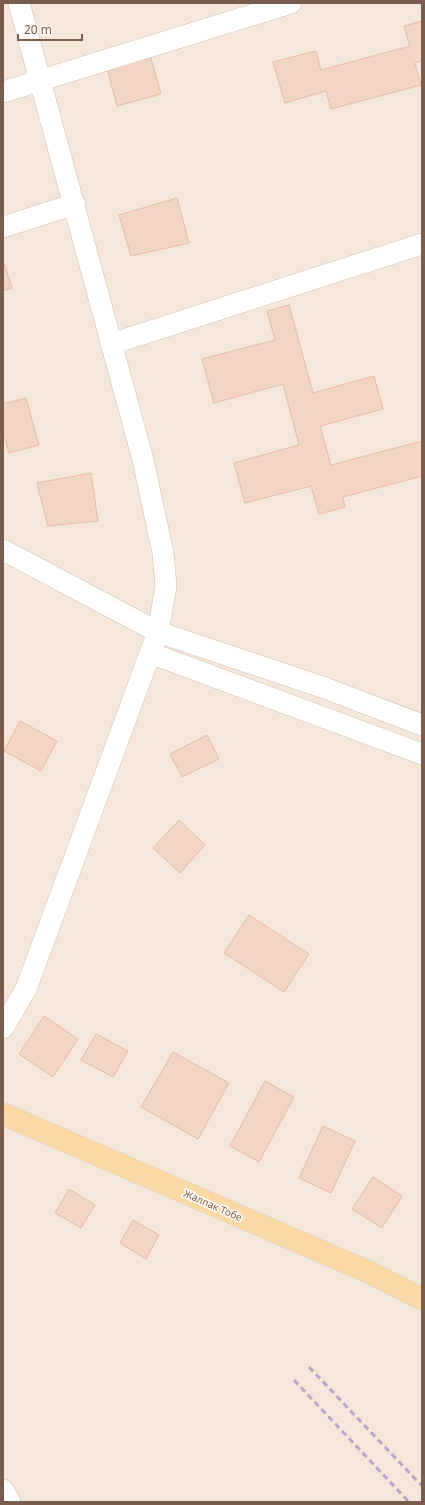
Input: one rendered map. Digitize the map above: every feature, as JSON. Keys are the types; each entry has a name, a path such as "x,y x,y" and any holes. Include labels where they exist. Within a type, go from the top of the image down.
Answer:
{"main road":[{"name":"Жалпак Тобе","path":"3,1114 370,1273 422,1299"}],"street":[{"path":"3,1028 26,989 158,632 166,586 163,553 143,460 75,204 19,3"},
{"path":"3,92 40,79 291,3"},
{"path":"3,227 75,204"},
{"path":"111,344 422,244"},
{"path":"3,550 158,632 325,688 422,725"},
{"path":"150,653 422,754"},
{"path":"3,1490 10,1502"}],"shaded area":[{"path":"3,3 422,3 422,1502 3,1502"}],"building":[{"path":"422,21 422,61 415,63 421,85 331,109 326,91 285,103 273,62 316,51 321,70 410,46 404,26"},
{"path":"150,55 161,94 117,106 107,67"},
{"path":"177,198 189,243 131,256 119,215"},
{"path":"3,260 12,288 3,291"},
{"path":"289,305 313,393 374,376 383,409 320,426 331,465 422,441 422,476 343,497 345,507 319,514 311,486 245,503 234,463 299,445 283,384 214,403 202,359 275,340 267,311"},
{"path":"26,398 39,445 9,453 3,432 3,404"},
{"path":"91,473 98,521 48,526 37,483"},
{"path":"20,721 57,741 41,771 4,751"},
{"path":"207,735 219,759 182,777 170,754"},
{"path":"179,820 205,845 180,873 153,848"},
{"path":"249,915 309,954 284,992 224,953"},
{"path":"44,1016 78,1039 53,1077 19,1054"},
{"path":"96,1034 128,1051 113,1077 81,1060"},
{"path":"173,1052 229,1083 198,1139 141,1107"},
{"path":"265,1081 294,1097 259,1162 230,1146"},
{"path":"323,1126 355,1141 331,1193 299,1178"},
{"path":"373,1177 402,1196 382,1228 352,1209"},
{"path":"69,1189 95,1205 81,1228 55,1213"},
{"path":"133,1220 159,1235 146,1259 120,1243"}],"railway":[{"path":"309,1367 422,1486"},
{"path":"294,1380 409,1502"}]}
